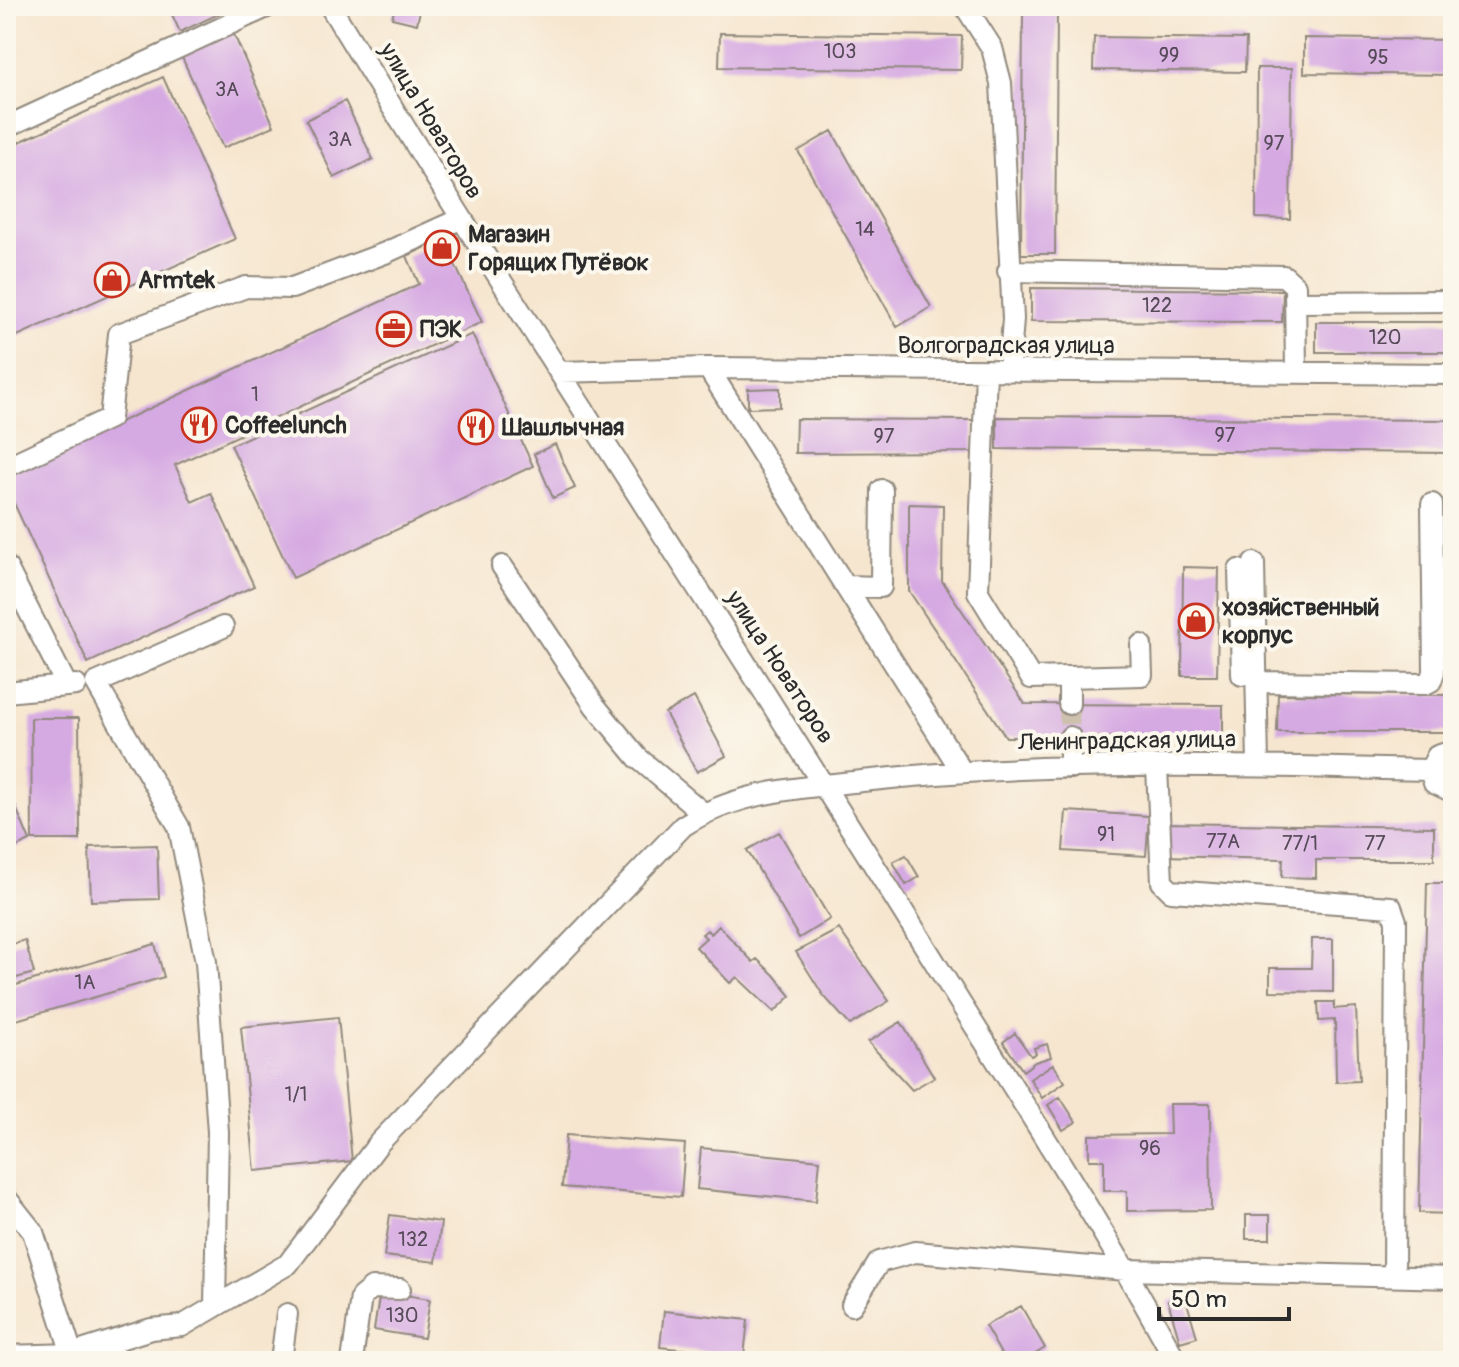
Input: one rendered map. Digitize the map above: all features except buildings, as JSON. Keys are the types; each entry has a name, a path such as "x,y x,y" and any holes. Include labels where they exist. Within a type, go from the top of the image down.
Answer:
{"street":[{"path":"6,127 269,6"},
{"name":"улица Новаторов","path":"330,6 460,219 825,785 1126,1270 1176,1361"},
{"path":"965,6 992,48 1001,83 1008,271 1013,319 1009,371"},
{"path":"6,467 110,418 119,334 246,287 292,288 385,253 460,219"},
{"path":"1008,271 1274,274 1291,281 1296,302 1296,373"},
{"path":"1296,302 1453,301"},
{"path":"708,368 961,770"},
{"name":"Волгоградская улица","path":"559,372 708,368 1453,374"},
{"path":"986,370 978,592 1031,678 1142,675 1141,645"},
{"path":"846,586 881,587 882,490"},
{"path":"1256,682 1431,681 1434,672 1432,504"},
{"path":"6,566 67,686"},
{"path":"502,566 595,706 638,758 703,813"},
{"path":"1257,713 1243,713 1246,567 1256,682 1257,713 1258,765"},
{"path":"6,692 96,683 223,627"},
{"path":"1069,677 1069,704"},
{"path":"96,683 179,827 206,962 218,1132 215,1306"},
{"path":"1070,737 1070,768"},
{"path":"1453,751 1437,756 1430,770 1434,783 1453,792"},
{"name":"Ленинградская улица","path":"6,1356 114,1352 151,1329 182,1326 288,1264 379,1143 683,826 703,813 750,796 961,770 1258,765 1430,770"},
{"path":"1157,767 1162,882 1171,891 1391,907 1396,921 1394,1276"},
{"path":"10,1201 33,1232 72,1354"},
{"path":"852,1305 879,1262 915,1252 1126,1270 1453,1278"},
{"path":"352,1361 361,1297 372,1288 400,1289"},
{"path":"281,1361 287,1314"}],"tunnel":[{"path":"1069,704 1070,737"}],"place":[{"name":"Магазин Горящих Путёвок","path":"442,248"},
{"name":"Armtek","path":"112,280"},
{"name":"ПЭК","path":"394,329"},
{"name":"Coffeelunch","path":"199,425"},
{"name":"Шашлычная","path":"476,427"},
{"name":"хозяйственный корпус","path":"1196,621"}]}
